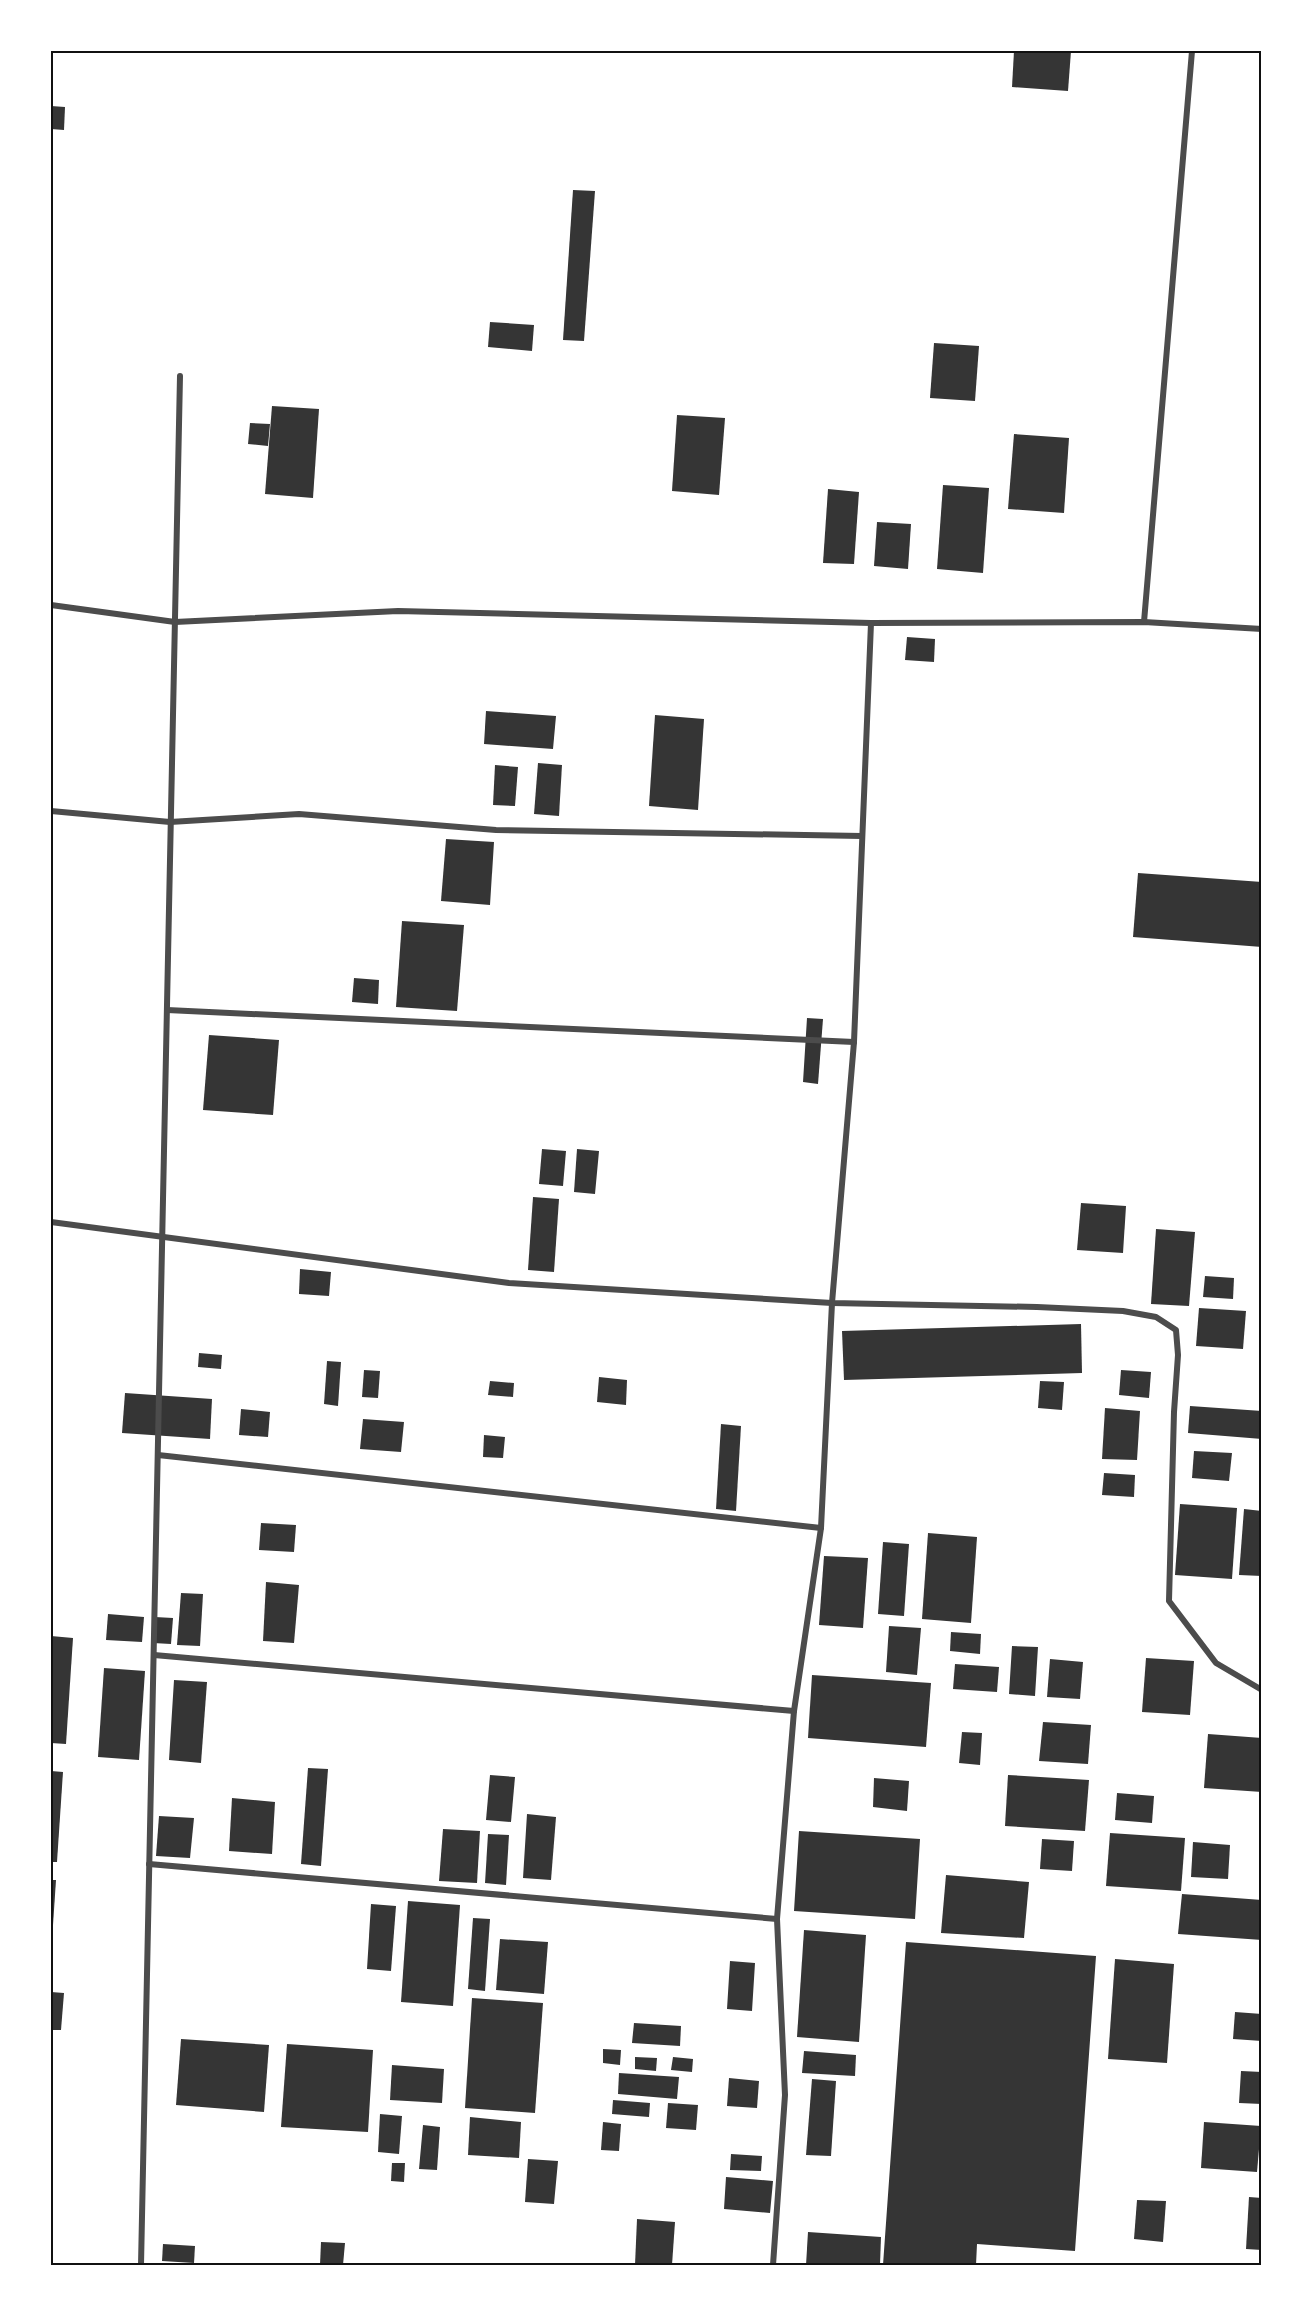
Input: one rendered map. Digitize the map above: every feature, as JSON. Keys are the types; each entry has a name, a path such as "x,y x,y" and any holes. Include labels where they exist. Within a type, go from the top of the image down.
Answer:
{"street":[{"path":"1144,622 1192,51"},
{"path":"141,2265 180,376"},
{"path":"51,605 175,622 398,611 871,623 1144,622 1262,629"},
{"path":"773,2265 785,2096 777,1919 794,1711 821,1528 832,1303 854,1041 871,623"},
{"path":"51,812 171,822 299,814 496,830 862,836"},
{"path":"167,1010 854,1041"},
{"path":"51,1222 508,1283 832,1303 1037,1306 1123,1311 1156,1317 1176,1330 1178,1355 1174,1412 1169,1601 1216,1663 1262,1690"},
{"path":"158,1455 821,1528"},
{"path":"154,1655 794,1711"},
{"path":"149,1864 777,1919"}],"building":[{"path":"1014,51 1071,51 1068,91 1012,87"},
{"path":"51,106 65,107 64,130 51,129"},
{"path":"573,190 595,191 584,341 563,340"},
{"path":"490,322 534,325 532,351 488,347"},
{"path":"934,343 979,346 975,401 930,398"},
{"path":"272,406 319,409 313,498 265,494"},
{"path":"677,415 725,418 719,495 672,491"},
{"path":"250,423 270,424 268,446 248,444"},
{"path":"1014,434 1069,438 1064,513 1008,509"},
{"path":"943,485 989,488 983,573 937,569"},
{"path":"828,489 859,492 854,564 823,563"},
{"path":"877,522 911,524 908,569 874,566"},
{"path":"907,637 935,639 934,662 905,660"},
{"path":"486,711 556,716 553,749 484,744"},
{"path":"655,715 704,719 698,810 649,806"},
{"path":"538,763 562,765 559,816 534,814"},
{"path":"495,765 518,767 515,806 493,805"},
{"path":"446,839 494,842 490,905 441,901"},
{"path":"1138,873 1262,882 1262,947 1133,937"},
{"path":"402,921 464,925 457,1011 396,1007"},
{"path":"354,978 379,980 378,1004 352,1002"},
{"path":"807,1018 823,1019 818,1084 803,1082"},
{"path":"209,1035 279,1040 273,1115 203,1110"},
{"path":"542,1149 566,1151 563,1186 539,1184"},
{"path":"577,1149 599,1151 595,1194 574,1192"},
{"path":"533,1197 559,1199 554,1272 528,1270"},
{"path":"1081,1203 1126,1206 1123,1253 1077,1250"},
{"path":"1156,1229 1195,1232 1189,1306 1151,1304"},
{"path":"300,1269 331,1272 329,1296 299,1294"},
{"path":"1205,1276 1234,1278 1233,1299 1203,1297"},
{"path":"1199,1308 1246,1311 1243,1349 1196,1346"},
{"path":"1081,1324 1082,1373 844,1380 842,1331"},
{"path":"199,1353 222,1355 221,1369 198,1367"},
{"path":"327,1361 341,1362 338,1406 324,1404"},
{"path":"364,1370 380,1371 378,1398 362,1397"},
{"path":"1121,1370 1151,1372 1149,1398 1119,1395"},
{"path":"599,1377 627,1380 626,1405 597,1402"},
{"path":"490,1381 514,1383 513,1397 488,1395"},
{"path":"1040,1381 1064,1382 1062,1410 1038,1408"},
{"path":"125,1393 212,1399 210,1439 122,1433"},
{"path":"1190,1406 1262,1411 1262,1439 1188,1433"},
{"path":"1105,1408 1140,1411 1137,1460 1102,1459"},
{"path":"241,1409 270,1412 268,1437 239,1435"},
{"path":"363,1419 404,1422 401,1452 360,1449"},
{"path":"721,1424 741,1426 736,1511 716,1509"},
{"path":"484,1435 505,1437 503,1458 483,1457"},
{"path":"1194,1451 1232,1453 1229,1481 1192,1478"},
{"path":"1104,1473 1135,1475 1134,1497 1102,1495"},
{"path":"1180,1504 1237,1508 1232,1579 1175,1575"},
{"path":"1244,1509 1262,1511 1262,1576 1239,1575"},
{"path":"261,1523 296,1525 294,1552 259,1550"},
{"path":"928,1533 977,1537 971,1623 922,1619"},
{"path":"883,1542 909,1544 904,1616 878,1614"},
{"path":"824,1556 868,1558 863,1628 819,1625"},
{"path":"266,1582 299,1585 294,1643 263,1641"},
{"path":"181,1593 203,1594 200,1646 177,1645"},
{"path":"108,1614 144,1617 142,1642 106,1640"},
{"path":"155,1617 173,1618 171,1644 153,1643"},
{"path":"889,1626 921,1628 917,1675 886,1672"},
{"path":"951,1632 981,1634 980,1654 950,1651"},
{"path":"51,1636 73,1638 66,1744 51,1743"},
{"path":"1012,1646 1038,1647 1035,1696 1009,1694"},
{"path":"1146,1658 1194,1661 1190,1715 1142,1712"},
{"path":"1050,1659 1083,1662 1080,1699 1047,1697"},
{"path":"955,1664 999,1667 997,1692 953,1689"},
{"path":"104,1668 145,1671 139,1760 98,1757"},
{"path":"812,1675 931,1683 926,1747 808,1738"},
{"path":"174,1680 207,1682 201,1763 169,1760"},
{"path":"1043,1722 1091,1725 1088,1764 1039,1761"},
{"path":"962,1732 982,1733 980,1765 959,1763"},
{"path":"1208,1734 1262,1738 1262,1792 1204,1788"},
{"path":"308,1768 328,1769 321,1866 301,1864"},
{"path":"51,1771 63,1772 57,1862 51,1862"},
{"path":"490,1775 515,1777 511,1822 486,1820"},
{"path":"1008,1775 1089,1780 1085,1831 1005,1826"},
{"path":"874,1778 909,1781 907,1811 873,1807"},
{"path":"1117,1793 1154,1796 1152,1823 1115,1820"},
{"path":"232,1798 275,1802 272,1854 229,1851"},
{"path":"527,1814 556,1817 551,1880 523,1878"},
{"path":"159,1816 194,1818 190,1858 156,1856"},
{"path":"443,1829 480,1831 477,1883 439,1881"},
{"path":"799,1831 920,1839 915,1919 794,1911"},
{"path":"1110,1833 1185,1838 1181,1891 1106,1886"},
{"path":"488,1834 509,1835 506,1885 485,1883"},
{"path":"1042,1839 1074,1841 1072,1871 1040,1869"},
{"path":"1193,1842 1230,1845 1228,1879 1191,1877"},
{"path":"946,1875 1029,1882 1024,1938 941,1933"},
{"path":"51,1880 56,1880 53,1925 51,1925"},
{"path":"1182,1894 1262,1900 1262,1940 1178,1934"},
{"path":"408,1901 460,1905 453,2006 401,2002"},
{"path":"371,1904 396,1906 391,1971 367,1969"},
{"path":"473,1918 490,1919 485,1991 468,1989"},
{"path":"804,1930 866,1935 859,2042 797,2037"},
{"path":"500,1939 548,1942 544,1994 496,1990"},
{"path":"906,1942 1096,1956 1075,2251 977,2244 976,2265 883,2265"},
{"path":"1115,1959 1174,1964 1167,2063 1108,2059"},
{"path":"730,1961 755,1963 752,2011 727,2009"},
{"path":"51,1992 64,1993 61,2030 51,2030"},
{"path":"472,1998 543,2003 535,2113 465,2108"},
{"path":"1235,2012 1262,2014 1262,2041 1233,2039"},
{"path":"634,2023 681,2026 680,2046 632,2043"},
{"path":"181,2039 269,2045 264,2112 176,2105"},
{"path":"287,2044 373,2050 368,2132 281,2127"},
{"path":"603,2049 621,2050 620,2065 603,2063"},
{"path":"804,2051 856,2055 855,2076 802,2073"},
{"path":"635,2057 657,2058 656,2071 635,2069"},
{"path":"673,2057 693,2059 692,2072 671,2070"},
{"path":"392,2065 444,2069 442,2103 390,2100"},
{"path":"1241,2071 1262,2072 1262,2104 1239,2103"},
{"path":"619,2073 679,2077 677,2099 618,2094"},
{"path":"729,2078 759,2081 757,2108 727,2106"},
{"path":"812,2079 836,2081 831,2156 806,2155"},
{"path":"613,2100 650,2103 649,2117 612,2114"},
{"path":"668,2103 698,2105 696,2130 666,2128"},
{"path":"380,2114 402,2116 399,2154 378,2152"},
{"path":"470,2117 521,2122 519,2158 468,2155"},
{"path":"603,2122 621,2124 619,2151 601,2150"},
{"path":"1204,2122 1261,2126 1257,2172 1201,2168"},
{"path":"423,2125 440,2127 437,2170 419,2169"},
{"path":"731,2154 762,2156 761,2171 730,2170"},
{"path":"528,2159 558,2161 554,2204 525,2202"},
{"path":"392,2163 405,2163 404,2182 391,2181"},
{"path":"726,2177 773,2181 770,2213 724,2209"},
{"path":"1249,2197 1262,2198 1262,2250 1246,2249"},
{"path":"1137,2200 1166,2201 1163,2242 1134,2239"},
{"path":"637,2219 675,2222 672,2265 635,2265"},
{"path":"808,2232 881,2237 880,2265 806,2265"},
{"path":"321,2242 345,2243 343,2265 320,2265"},
{"path":"163,2244 195,2246 194,2263 162,2261"}]}
